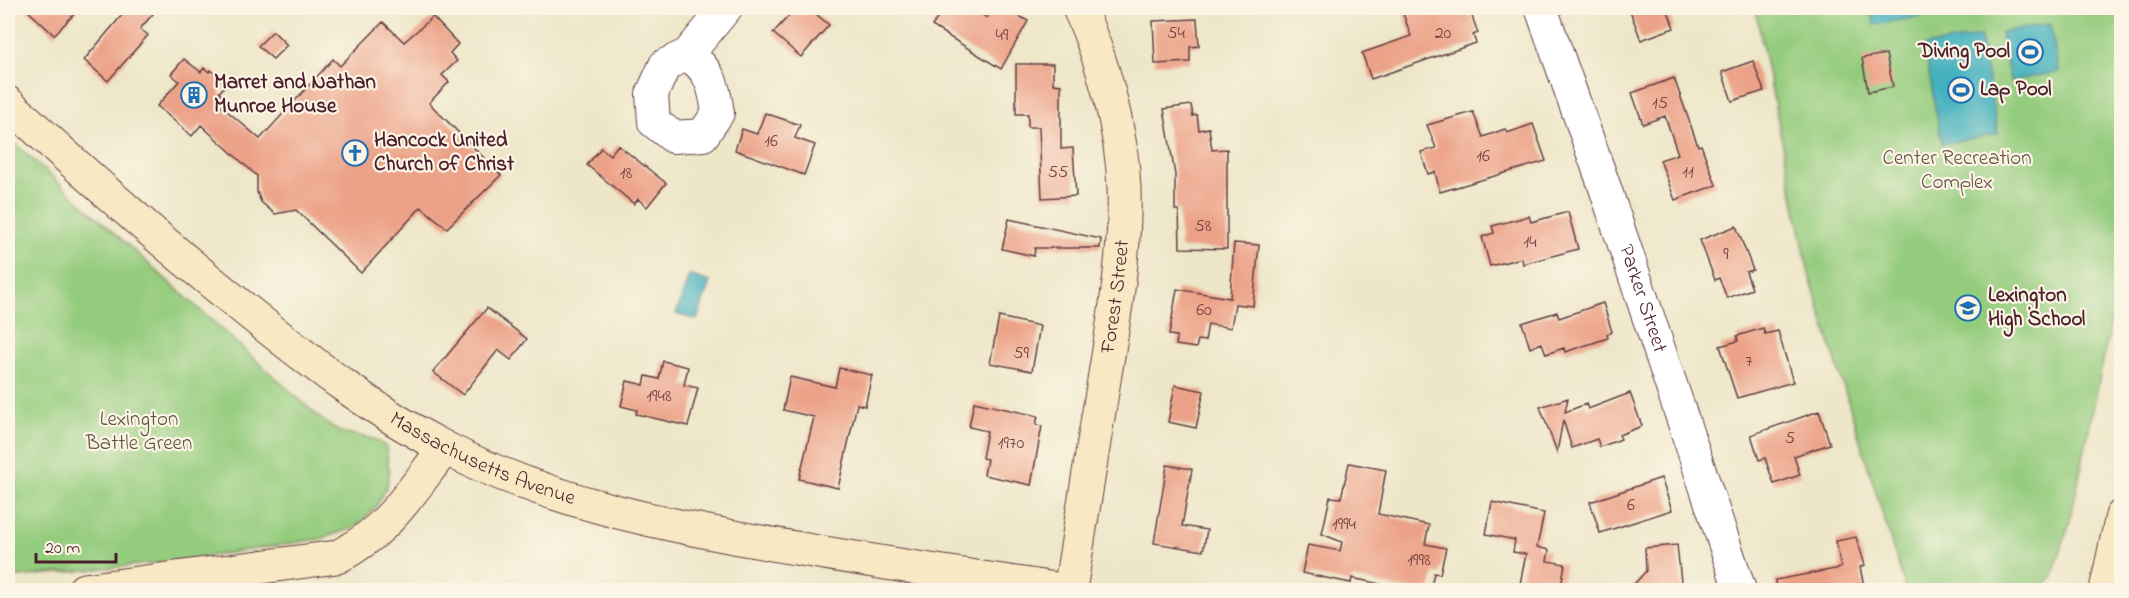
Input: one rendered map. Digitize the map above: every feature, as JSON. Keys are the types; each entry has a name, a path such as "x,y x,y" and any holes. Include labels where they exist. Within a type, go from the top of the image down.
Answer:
{"main road":[{"name":"Forest Street","path":"1070,591 1118,295 1123,242 1124,187 1118,132 1089,29 1079,8"},
{"name":"Massachusetts Avenue","path":"8,103 143,225 261,322 358,397 444,448 543,490 660,524 881,563 1062,591"},
{"path":"84,591 337,557 365,541 393,516 444,448"},
{"path":"2106,591 2121,516"}],"street":[{"path":"688,54 726,8"},
{"name":"Parker Street","path":"1541,8 1604,185 1740,591"}],"green space":[{"name":"Center Recreation Complex","path":"1755,8 2121,8 2121,293 2111,322 2070,521 2052,578 2039,590 1906,590 1809,274"},
{"name":"Lexington Battle Green","path":"8,137 321,419 340,432 374,439 386,447 389,471 387,486 376,507 354,528 319,539 178,561 8,578"}],"water":[{"path":"1871,8 1923,8 1924,16 1874,25"},
{"name":"Diving Pool","path":"2050,24 2059,72 2010,81 2001,32"},
{"name":"Lap Pool","path":"1980,36 1998,134 1942,144 1924,46"},
{"path":"689,275 710,282 697,320 676,314"}],"building":[{"path":"25,8 80,8 54,35"},
{"path":"128,8 158,8 140,29 148,35 108,81 84,60"},
{"path":"796,8 809,8 829,25 801,57 773,33"},
{"path":"944,8 972,8 987,18 993,8 1005,8 1028,21 1001,69 932,26"},
{"path":"1401,8 1469,8 1478,33 1473,35 1476,43 1371,79 1362,53 1411,36"},
{"path":"1629,8 1667,8 1674,28 1641,40"},
{"name":"Hancock United Church of Christ","path":"433,17 458,44 450,53 457,61 442,75 449,82 429,103 501,175 447,228 421,207 361,273 296,210 275,214 261,202 257,192 257,176 201,125 192,136 157,106 179,81 171,74 184,59 201,72 204,68 209,72 211,70 226,84 219,93 224,97 219,104 260,139 333,59 340,66 383,22 404,42"},
{"path":"1197,19 1199,46 1190,47 1190,62 1155,64 1153,21"},
{"path":"273,31 287,45 273,59 258,46"},
{"path":"1886,54 1893,87 1868,92 1862,58"},
{"path":"1753,61 1764,91 1732,101 1722,72"},
{"path":"1016,64 1053,64 1053,84 1061,85 1061,149 1073,148 1076,196 1042,198 1039,127 1028,127 1028,114 1016,114"},
{"path":"1674,78 1698,146 1701,145 1716,185 1675,200 1660,160 1678,154 1665,116 1643,124 1632,93"},
{"path":"1191,105 1193,116 1197,115 1199,130 1209,128 1212,150 1227,149 1227,249 1180,248 1179,210 1175,210 1175,175 1164,109"},
{"path":"1473,112 1483,137 1505,129 1507,133 1533,124 1546,161 1440,192 1435,172 1428,174 1421,152 1436,148 1427,125"},
{"path":"765,113 800,125 795,138 815,145 804,175 735,150 742,129 757,134"},
{"path":"618,145 666,183 647,207 638,199 634,204 587,165 601,148 610,155"},
{"path":"1568,212 1578,249 1523,264 1522,258 1490,266 1482,237 1494,233 1492,226 1529,216 1531,222"},
{"path":"1009,219 1101,239 1100,248 1035,248 1034,256 1002,249"},
{"path":"1736,226 1753,270 1746,272 1752,289 1727,298 1719,278 1715,280 1700,240"},
{"path":"1234,243 1259,245 1253,306 1235,304 1231,328 1208,324 1205,341 1198,340 1196,348 1176,345 1177,336 1169,335 1177,289 1230,298"},
{"path":"1603,303 1612,332 1607,334 1608,338 1565,352 1564,348 1546,354 1542,343 1530,348 1522,323 1557,312 1559,318"},
{"path":"487,308 527,339 511,360 498,350 463,395 433,372"},
{"path":"999,317 1040,326 1032,371 990,363"},
{"path":"1763,328 1765,334 1778,331 1793,382 1737,398 1720,346 1738,341 1737,336"},
{"path":"663,361 688,367 684,385 698,388 688,426 636,414 637,410 621,406 627,381 644,385 646,376 659,379"},
{"path":"839,368 872,375 865,406 857,404 838,488 799,479 814,417 783,410 790,377 835,387"},
{"path":"1175,385 1204,391 1196,428 1168,422"},
{"path":"1630,393 1642,426 1619,435 1621,439 1600,447 1597,439 1572,448 1563,420 1557,452 1540,407 1568,398 1565,412 1586,404 1588,409"},
{"path":"974,402 1038,416 1036,425 1042,426 1031,485 984,475 987,459 982,458 987,431 969,427"},
{"path":"1819,411 1830,444 1794,456 1800,475 1774,484 1765,458 1759,460 1751,435"},
{"path":"1349,463 1386,470 1378,514 1429,525 1425,544 1446,548 1440,574 1434,573 1430,591 1412,591 1352,578 1351,583 1302,573 1308,545 1340,551 1342,542 1322,534 1330,497 1341,498"},
{"path":"1167,465 1192,469 1182,526 1207,530 1203,551 1154,543"},
{"path":"1661,478 1672,510 1600,533 1590,502"},
{"path":"1492,502 1544,513 1537,547 1549,550 1547,561 1565,564 1560,591 1528,591 1529,585 1520,584 1526,554 1513,552 1515,540 1486,534"},
{"path":"1856,537 1865,565 1860,567 1865,591 1776,591 1775,580 1841,568 1836,541"},
{"path":"1677,545 1682,591 1628,591 1646,571 1645,548"}],"place":[{"name":"Diving Pool","path":"2030,52"},
{"name":"Lap Pool","path":"1961,90"},
{"name":"Marret and Nathan Munroe House","path":"194,95"},
{"name":"Hancock United Church of Christ","path":"355,153"},
{"name":"Lexington High School","path":"1968,308"}]}
